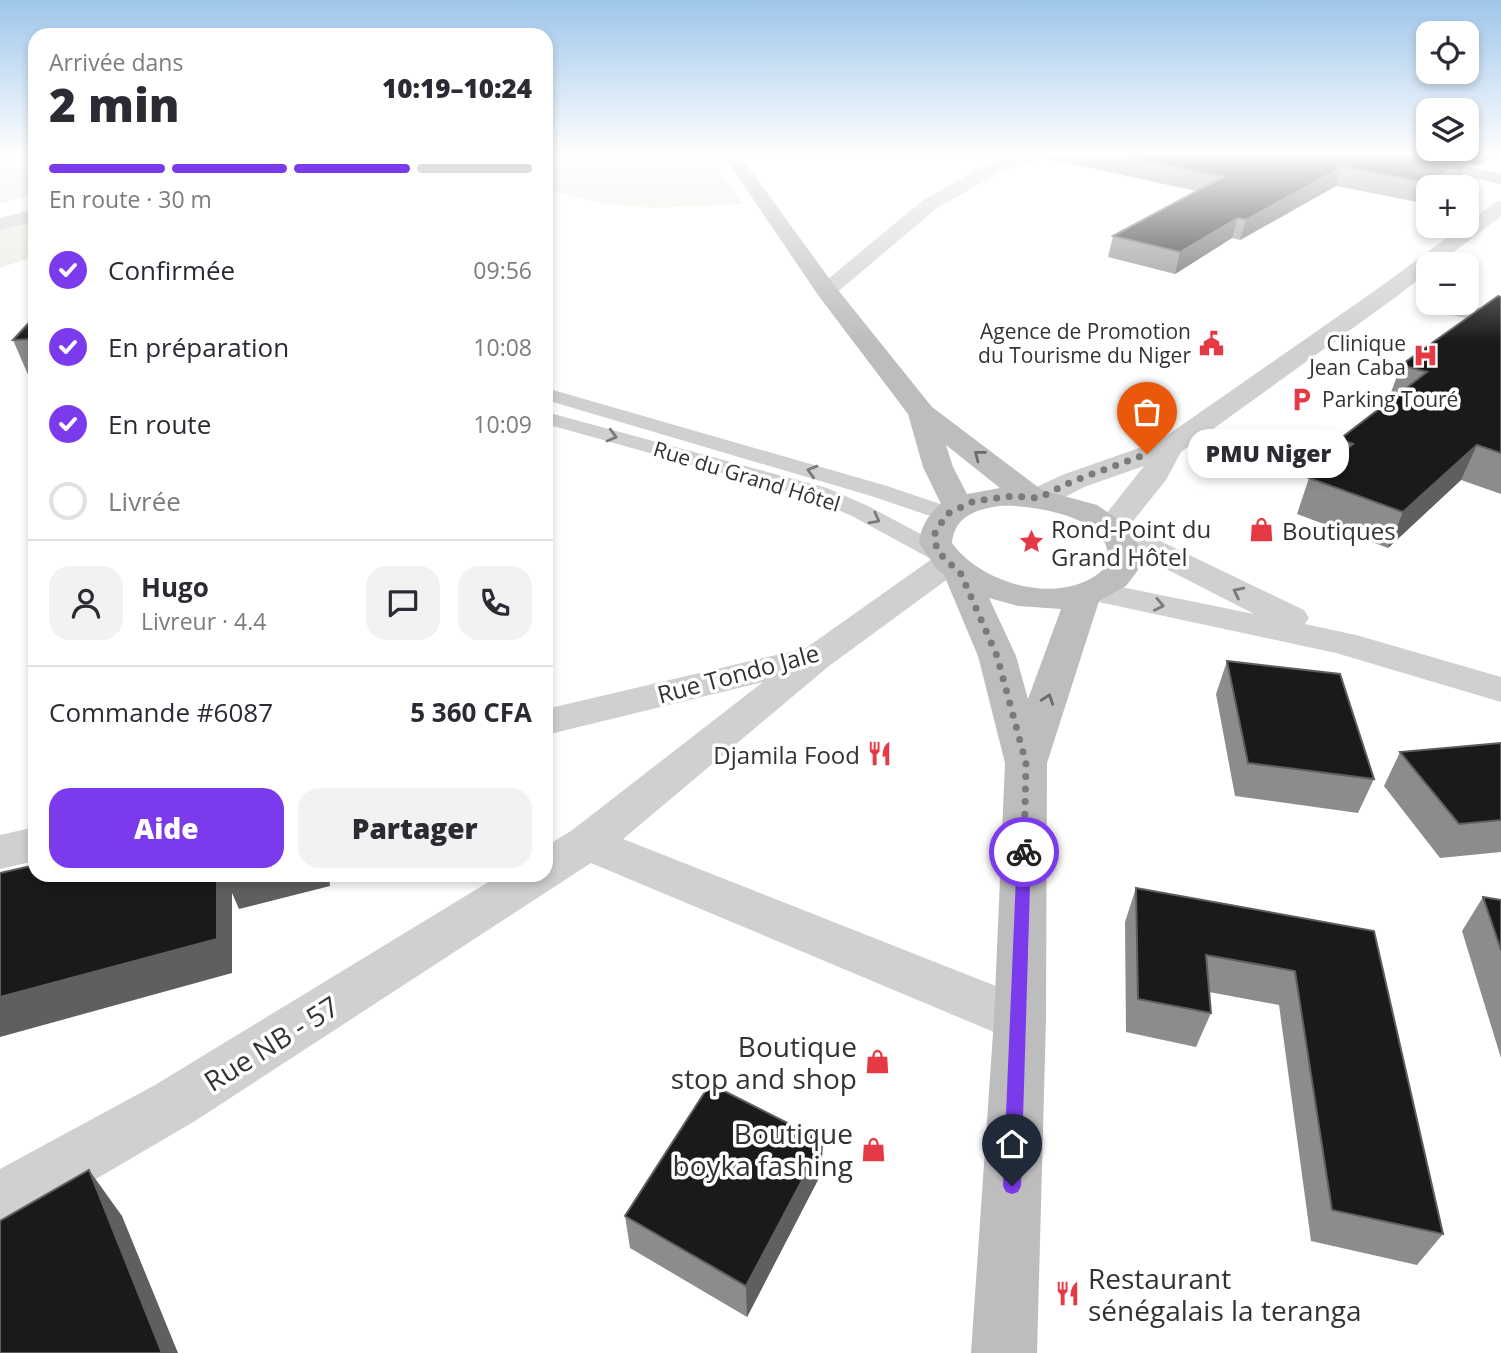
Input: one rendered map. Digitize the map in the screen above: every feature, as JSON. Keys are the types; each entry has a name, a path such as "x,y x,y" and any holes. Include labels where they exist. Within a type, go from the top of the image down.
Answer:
{"street":[{"path":"774,216 826,290 922,412 1036,498"},
{"path":"826,290 915,216"},
{"path":"1036,498 1073,481 1169,447 1388,292 1488,216"},
{"path":"0,224 28,217"},
{"path":"1388,292 1416,299"},
{"path":"1479,314 1501,320"},
{"path":"922,412 952,511"},
{"path":"1113,530 1155,474 1169,447"},
{"path":"1004,1353 1020,1018 1026,763 997,656 950,564 935,543 935,533 952,511 992,498 1036,498 1080,509 1113,530 1343,643"},
{"path":"950,564 987,587 1020,596 1054,598 1088,593 1113,580 1125,566 1126,549 1113,530"},
{"name":"Rue Tondo Jale","path":"553,720 819,657 950,564"},
{"path":"1088,593 1343,643 1501,690"},
{"path":"1026,763 1088,593"},
{"path":"553,865 587,843 819,657"},
{"path":"587,843 1020,1018"},
{"path":"0,852 28,846"},
{"name":"Rue NB - 57","path":"0,1202 175,1103 526,882"}],"lane":[{"name":"Rue du Grand Hôtel","path":"553,396 952,511"},
{"name":"Rue du Grand Hôtel","path":"553,420 819,493 860,511 950,564"}],"shaded area":[{"path":"28,222 28,258 0,268 0,229"}],"building":[{"path":"1150,216 1253,216 1246,220 1238,218 1180,252 1113,236"},
{"path":"1498,296 1501,297 1501,453 1477,445 1403,512 1309,478 1353,444 1340,439 1427,372 1401,365 1471,315 1479,315 1479,310"},
{"path":"28,324 28,339 13,340"},
{"path":"1227,661 1340,674 1374,779 1248,763"},
{"path":"1501,743 1501,820 1459,824 1400,752"},
{"path":"28,867 28,882 217,882 217,939 0,997 0,873"},
{"path":"1136,888 1374,931 1443,1234 1332,1210 1295,971 1206,955 1211,1013 1138,999"},
{"path":"1483,897 1501,900 1501,950"},
{"path":"710,1084 823,1141 746,1286 625,1216"},
{"path":"89,1170 162,1353 0,1353 0,1221"}],"way so far":[{"path":"1024,852 1026,763 997,656 961,574 940,554 935,543 935,533 947,514 974,501 1012,496 1039,498 1073,481 1147,454"}],"place":[{"name":"Agence de Promotion du Tourisme du Niger","path":"1211,343"},
{"name":"Clinique Jean Caba","path":"1426,355"},
{"name":"Parking Touré","path":"1302,399"},
{"name":"PMU Niger","path":"1147,454"},
{"name":"Boutiques","path":"1262,530"},
{"name":"Rond-Point du Grand Hôtel","path":"1031,542"},
{"name":"Djamila Food","path":"880,754"},
{"name":"Boutique stop and shop","path":"877,1062"},
{"name":"Boutique boyka fashing","path":"873,1149"},
{"name":"Restaurant sénégalais la teranga","path":"1068,1294"}],"route":[{"path":"1012,1186 1024,852"}]}
